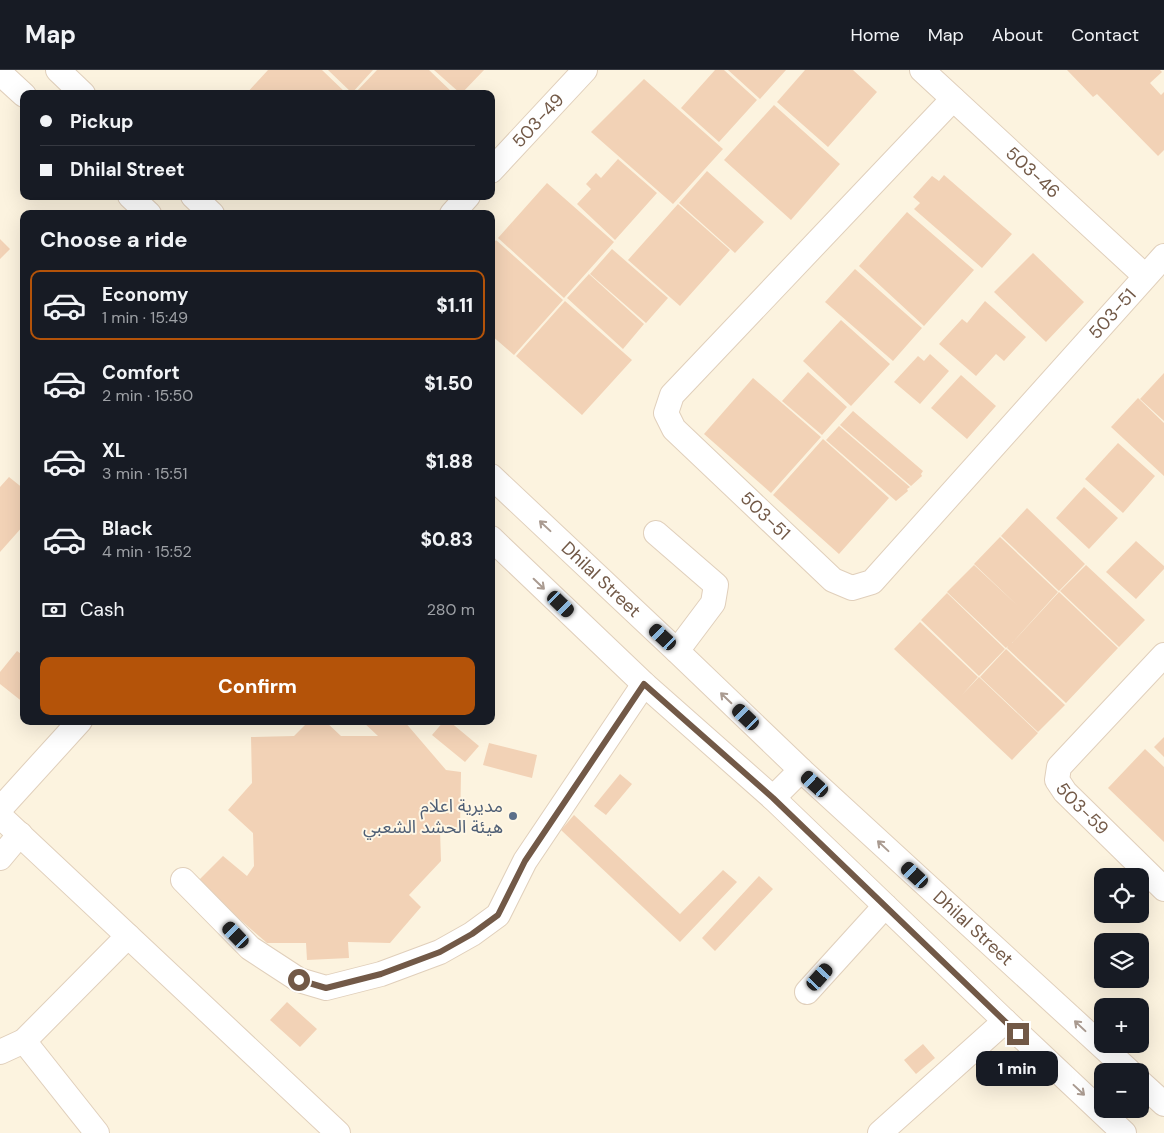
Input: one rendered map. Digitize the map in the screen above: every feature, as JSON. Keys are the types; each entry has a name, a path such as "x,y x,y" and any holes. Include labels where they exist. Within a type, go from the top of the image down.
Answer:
{"street":[{"path":"58,70 79,90"},
{"name":"503-49","path":"495,167 585,70"},
{"name":"503-46","path":"922,70 1145,276"},
{"path":"0,73 20,91"},
{"name":"503-51","path":"952,98 672,395 666,413 674,429 833,580 852,588 872,582 1164,256"},
{"path":"134,200 145,210"},
{"path":"197,200 208,210"},
{"path":"456,210 464,200"},
{"name":"Dhilal Street","path":"495,480 677,650 801,770 1120,1063"},
{"path":"656,533 716,585 713,603 677,650"},
{"path":"495,542 644,684 773,798 1124,1133"},
{"name":"503-59","path":"1164,655 1059,767 1057,780 1065,792 1164,889"},
{"path":"182,880 250,948 299,980 326,988 381,974 440,952 472,934 498,915 525,861 644,684"},
{"path":"0,809 76,725"},
{"path":"773,798 801,770"},
{"path":"0,816 338,1133"},
{"path":"0,858 20,834"},
{"path":"807,992 885,906"},
{"path":"0,1052 24,1041 128,936"},
{"path":"880,1133 1005,1021"},
{"path":"24,1041 97,1133"},
{"path":"1149,1090 1164,1104"}],"building":[{"path":"268,70 322,70 343,90 250,90"},
{"path":"328,70 373,70 355,90 349,90"},
{"path":"377,70 429,70 450,90 358,90"},
{"path":"434,70 484,70 465,90 456,90"},
{"path":"715,70 724,70 757,100 719,142 681,108"},
{"path":"728,70 786,70 760,99"},
{"path":"805,70 853,70 877,92 828,147 777,102"},
{"path":"1067,70 1160,70 1162,72 1150,83 1161,95 1164,92 1164,150 1158,156 1097,94 1093,97"},
{"path":"644,79 723,149 673,204 591,132"},
{"path":"774,105 840,164 791,220 724,160"},
{"path":"618,159 657,193 615,240 577,204 591,189 586,184 596,173 601,178"},
{"path":"707,171 764,222 735,253 679,203"},
{"path":"944,175 1012,234 982,268 914,209 920,203 913,197 932,176 939,181"},
{"path":"547,183 614,242 564,298 498,238"},
{"path":"678,204 730,250 680,306 628,260"},
{"path":"907,212 974,270 924,326 859,266"},
{"path":"0,239 10,249 0,259"},
{"path":"496,240 563,300 514,355 495,338"},
{"path":"612,249 668,298 646,323 590,274"},
{"path":"1033,253 1084,302 1046,342 994,292"},
{"path":"855,269 922,328 893,361 825,302"},
{"path":"589,274 644,324 623,349 567,298"},
{"path":"565,301 632,360 582,415 516,356"},
{"path":"985,301 1026,337 1004,361 996,354 976,376 939,344 962,319 967,323"},
{"path":"841,320 890,364 851,406 803,361"},
{"path":"930,354 949,371 920,404 894,382 918,356 924,361"},
{"path":"808,372 847,407 822,435 782,401"},
{"path":"1164,373 1164,421 1140,399"},
{"path":"961,375 996,406 967,439 931,408"},
{"path":"753,378 821,437 771,493 704,434"},
{"path":"1138,398 1164,423 1164,476 1111,427"},
{"path":"853,411 923,471 922,476 911,486 840,425"},
{"path":"839,426 910,487 907,489 908,491 896,501 826,440"},
{"path":"823,439 889,498 839,554 773,495"},
{"path":"1118,443 1155,476 1123,513 1085,479"},
{"path":"9,477 20,486 20,530 0,552 0,487"},
{"path":"1084,487 1118,518 1089,549 1056,518"},
{"path":"1027,508 1085,564 1059,591 1001,536"},
{"path":"1000,537 1058,592 1012,643 1059,592 1118,648 1066,703 1007,648 1008,646 1006,648 947,592 974,565 1019,607 974,564"},
{"path":"1136,541 1164,566 1164,569 1136,599 1106,572"},
{"path":"1086,565 1145,620 1119,647 1060,591"},
{"path":"947,593 1005,649 979,676 921,620"},
{"path":"920,622 978,677 962,695 979,677 1038,733 1012,760 894,649"},
{"path":"1006,649 1065,705 1038,732 980,677"},
{"path":"17,651 20,653 20,700 0,684 0,672"},
{"path":"305,725 329,725 341,736 378,736 366,725 407,725 446,770 461,772 460,830 440,830 441,861 409,895 421,907 390,943 348,942 349,958 307,960 306,943 267,943 197,882 223,856 247,876 254,866 253,833 228,810 252,783 251,737 294,736"},
{"path":"441,725 454,725 479,746 465,762 432,735"},
{"path":"1164,737 1164,757 1154,747"},
{"path":"489,743 537,755 532,778 483,765"},
{"path":"1145,749 1164,767 1164,842 1108,788"},
{"path":"620,774 632,784 606,815 594,806"},
{"path":"574,815 680,914 723,870 737,882 680,942 561,830"},
{"path":"759,876 773,889 715,951 702,938"},
{"path":"287,1002 317,1029 300,1047 270,1020"},
{"path":"923,1044 935,1058 916,1074 904,1060"}],"place":[{"name":"مديرية اعلام هيئة الحشد الشعبي","path":"513,816"}],"route":[{"path":"299,980 326,988 381,974 440,952 472,934 498,915 525,861 644,684 773,798 1018,1034"}]}
